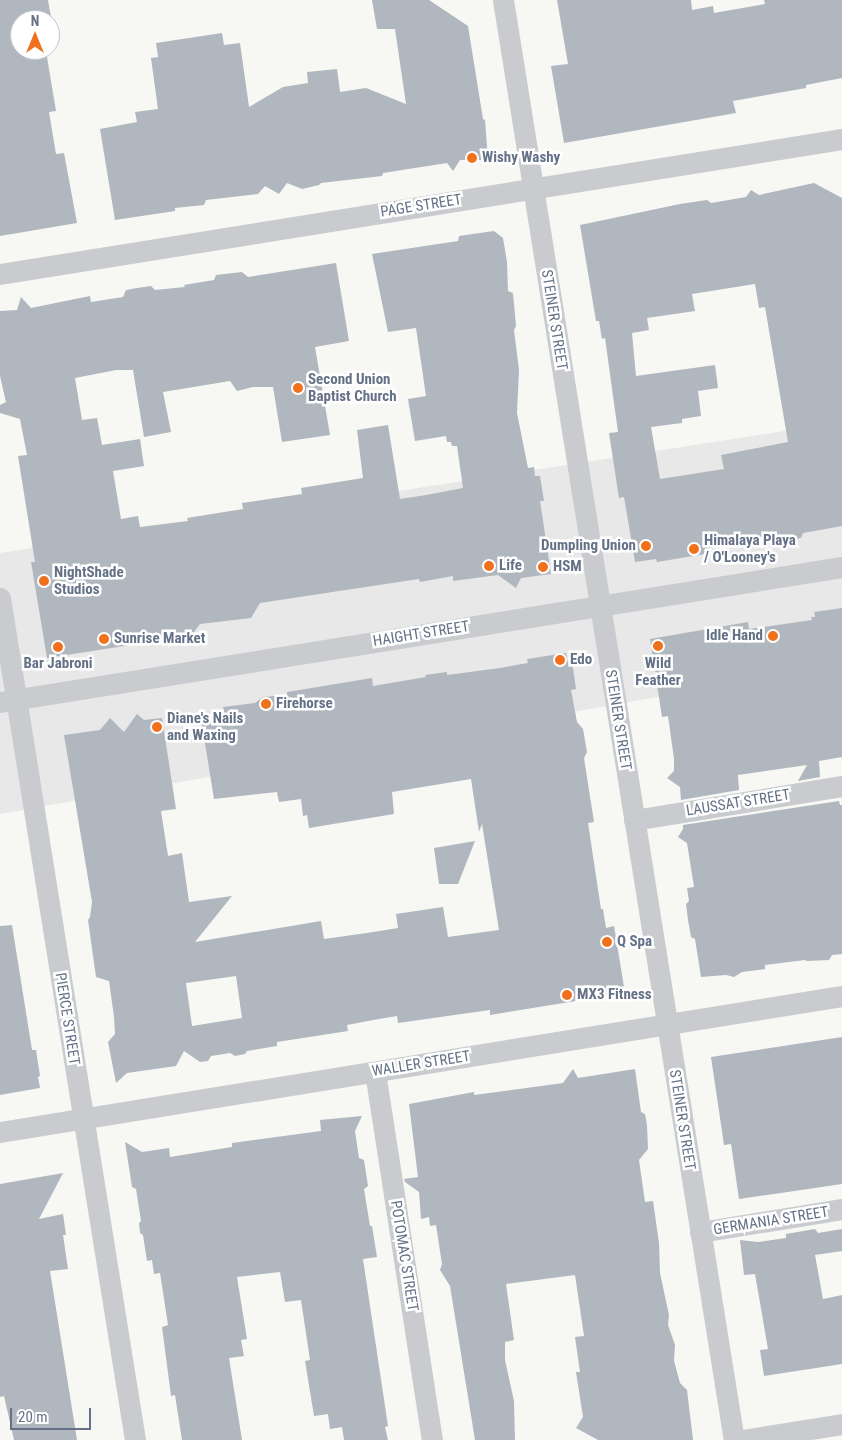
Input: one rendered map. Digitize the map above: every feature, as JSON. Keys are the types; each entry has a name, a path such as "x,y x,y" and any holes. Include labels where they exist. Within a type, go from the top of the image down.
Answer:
{"street":[{"name":"STEINER STREET","path":"503,0 734,1440"},
{"name":"PAGE STREET","path":"0,274 842,139"},
{"name":"HAIGHT STREET","path":"8,701 842,567"},
{"name":"PIERCE STREET","path":"0,598 8,701 83,1118 135,1440"},
{"name":"LAUSSAT STREET","path":"634,820 842,786"},
{"name":"WALLER STREET","path":"0,1132 842,996"},
{"name":"POTOMAC STREET","path":"375,1072 432,1440"},
{"name":"GERMANIA STREET","path":"700,1232 842,1210"},
{"path":"742,1440 842,1424"}],"shaded area":[{"path":"842,422 842,664 0,814 0,553"}],"building":[{"path":"0,0 48,0 50,10 10,10 10,60 48,60 56,111 49,112 56,154 64,153 77,223 0,236"},
{"path":"372,0 429,0 468,26 483,119 485,120 488,160 460,160 453,171 447,163 383,173 382,176 321,183 302,189 287,183 279,194 265,186 258,194 206,200 204,205 175,208 175,211 115,220 100,129 137,122 135,112 158,109 151,58 158,57 156,43 222,33 224,45 240,43 249,107 283,87 308,83 307,72 337,69 340,92 366,88 406,104 395,29 377,29"},
{"path":"557,0 691,0 692,10 713,6 714,13 765,4 764,0 842,0 842,78 806,85 806,88 733,101 736,113 564,143 551,66 568,64"},
{"path":"814,183 842,198 842,526 803,533 801,538 776,543 767,538 704,549 705,554 657,562 656,559 635,562 624,497 619,498 609,433 618,432 605,338 602,339 599,321 596,321 580,225 680,204 707,200 711,203 746,197 751,190 759,195","holes":["755,284 759,308 765,307 788,442 721,455 724,469 660,479 651,427 682,423 682,419 701,416 698,391 718,388 715,365 636,376 632,333 649,330 647,318 695,311 692,294"]},
{"path":"494,231 503,238 507,262 508,291 513,293 516,326 514,330 519,370 517,413 528,468 534,467 535,476 540,476 544,501 540,501 551,574 521,578 516,588 498,575 453,581 453,576 420,582 419,579 260,603 251,618 200,624 194,632 187,635 130,642 131,645 47,658 31,562 35,562 18,456 27,455 20,419 0,413 0,405 6,402 0,376 0,311 17,310 21,297 31,308 90,296 91,302 123,297 126,290 137,288 151,286 155,290 185,287 184,285 214,280 216,275 242,272 248,277 336,263 349,341 315,347 330,435 282,442 273,387 253,387 237,391 230,381 163,392 171,432 144,437 133,370 116,370 75,378 82,420 97,418 102,445 140,439 144,466 113,471 121,519 138,516 140,527 188,521 187,518 243,509 242,503 302,494 301,488 363,478 357,430 388,425 400,499 426,495 463,488 457,446 452,446 451,442 447,442 446,436 415,441 408,399 426,396 416,328 388,332 372,254 458,241 459,236"},
{"path":"842,608 842,757 819,761 820,777 798,781 807,765 738,775 739,790 681,800 680,787 667,778 674,771 674,759 668,716 662,717 650,639 748,622 749,629 812,620 811,617 815,617 814,612"},
{"path":"566,653 567,660 573,668 576,689 571,690 577,722 583,729 587,752 584,758 594,822 588,823 601,909 603,909 606,928 614,926 625,993 490,1015 490,1010 398,1023 397,1016 347,1025 348,1031 277,1042 277,1046 247,1051 245,1054 235,1056 230,1053 211,1056 208,1061 200,1062 184,1051 176,1066 127,1073 116,1083 108,1042 115,1034 109,981 96,977 88,920 92,902 64,735 100,730 110,718 124,732 137,714 144,720 162,718 176,809 161,811 168,856 182,853 189,902 232,896 195,942 321,921 324,939 367,933 398,928 396,914 443,907 448,937 499,930 482,824 479,832 471,779 392,792 394,814 309,828 307,815 303,816 301,799 279,802 277,792 214,799 201,719 225,715 223,707 255,703 263,697 287,695 287,692 372,678 373,686 426,677 425,675 447,672 447,675 500,668 528,663 527,659","holes":["236,976 242,1018 192,1026 186,983"]},
{"path":"839,801 840,805 842,805 842,954 832,955 829,960 805,960 765,965 765,969 742,972 734,977 726,975 701,977 695,939 691,937 686,904 689,901 687,888 694,887 687,843 678,837 683,829 683,825"},
{"path":"475,841 458,884 439,884 434,848"},
{"path":"12,925 32,1050 36,1050 40,1088 0,1095 0,926"},
{"path":"842,1037 842,1184 739,1199 731,1144 724,1145 711,1057"},
{"path":"573,1069 578,1078 635,1069 641,1112 645,1114 647,1125 648,1149 639,1160 645,1202 653,1201 659,1243 660,1273 669,1315 668,1325 675,1345 674,1361 680,1383 687,1390 693,1440 598,1440 576,1428 583,1417 576,1372 580,1372 575,1337 584,1336 575,1275 506,1284 514,1340 505,1342 505,1360 514,1401 515,1440 475,1440 450,1286 440,1270 442,1264 436,1225 430,1226 429,1217 421,1219 419,1192 405,1182 404,1179 418,1177 409,1104 474,1092 474,1095 563,1083"},
{"path":"362,1116 355,1131 359,1158 364,1160 368,1186 364,1189 377,1257 363,1259 388,1426 385,1427 388,1440 344,1440 342,1427 330,1429 328,1414 314,1416 305,1361 310,1360 301,1300 285,1302 280,1272 237,1277 247,1339 241,1340 244,1356 229,1358 242,1440 182,1440 175,1395 171,1396 162,1327 168,1325 160,1273 154,1274 152,1260 147,1261 143,1235 140,1233 139,1223 141,1221 136,1189 132,1187 125,1142 142,1152 169,1148 170,1157 232,1147 232,1143 321,1131 320,1120"},
{"path":"63,1173 39,1219 63,1214 66,1235 63,1235 68,1269 50,1271 77,1440 14,1440 4,1396 0,1397 0,1184"},
{"path":"815,1229 818,1233 842,1229 842,1251 815,1255 823,1299 842,1295 842,1364 764,1376 760,1350 768,1349 755,1274 744,1275 740,1240 758,1242 786,1238 786,1234"}],"place":[{"name":"Wishy Washy","path":"472,158"},
{"name":"Second Union Baptist Church","path":"298,388"},
{"name":"Dumpling Union","path":"646,546"},
{"name":"Himalaya Playa / O'Looney's","path":"694,549"},
{"name":"Life","path":"489,566"},
{"name":"HSM","path":"543,567"},
{"name":"NightShade Studios","path":"44,581"},
{"name":"Idle Hand","path":"773,636"},
{"name":"Sunrise Market","path":"104,639"},
{"name":"Wild Feather","path":"658,646"},
{"name":"Bar Jabroni","path":"58,647"},
{"name":"Edo","path":"560,660"},
{"name":"Firehorse","path":"266,704"},
{"name":"Diane's Nails and Waxing","path":"157,727"},
{"name":"Q Spa","path":"607,942"},
{"name":"MX3 Fitness","path":"567,995"}]}
